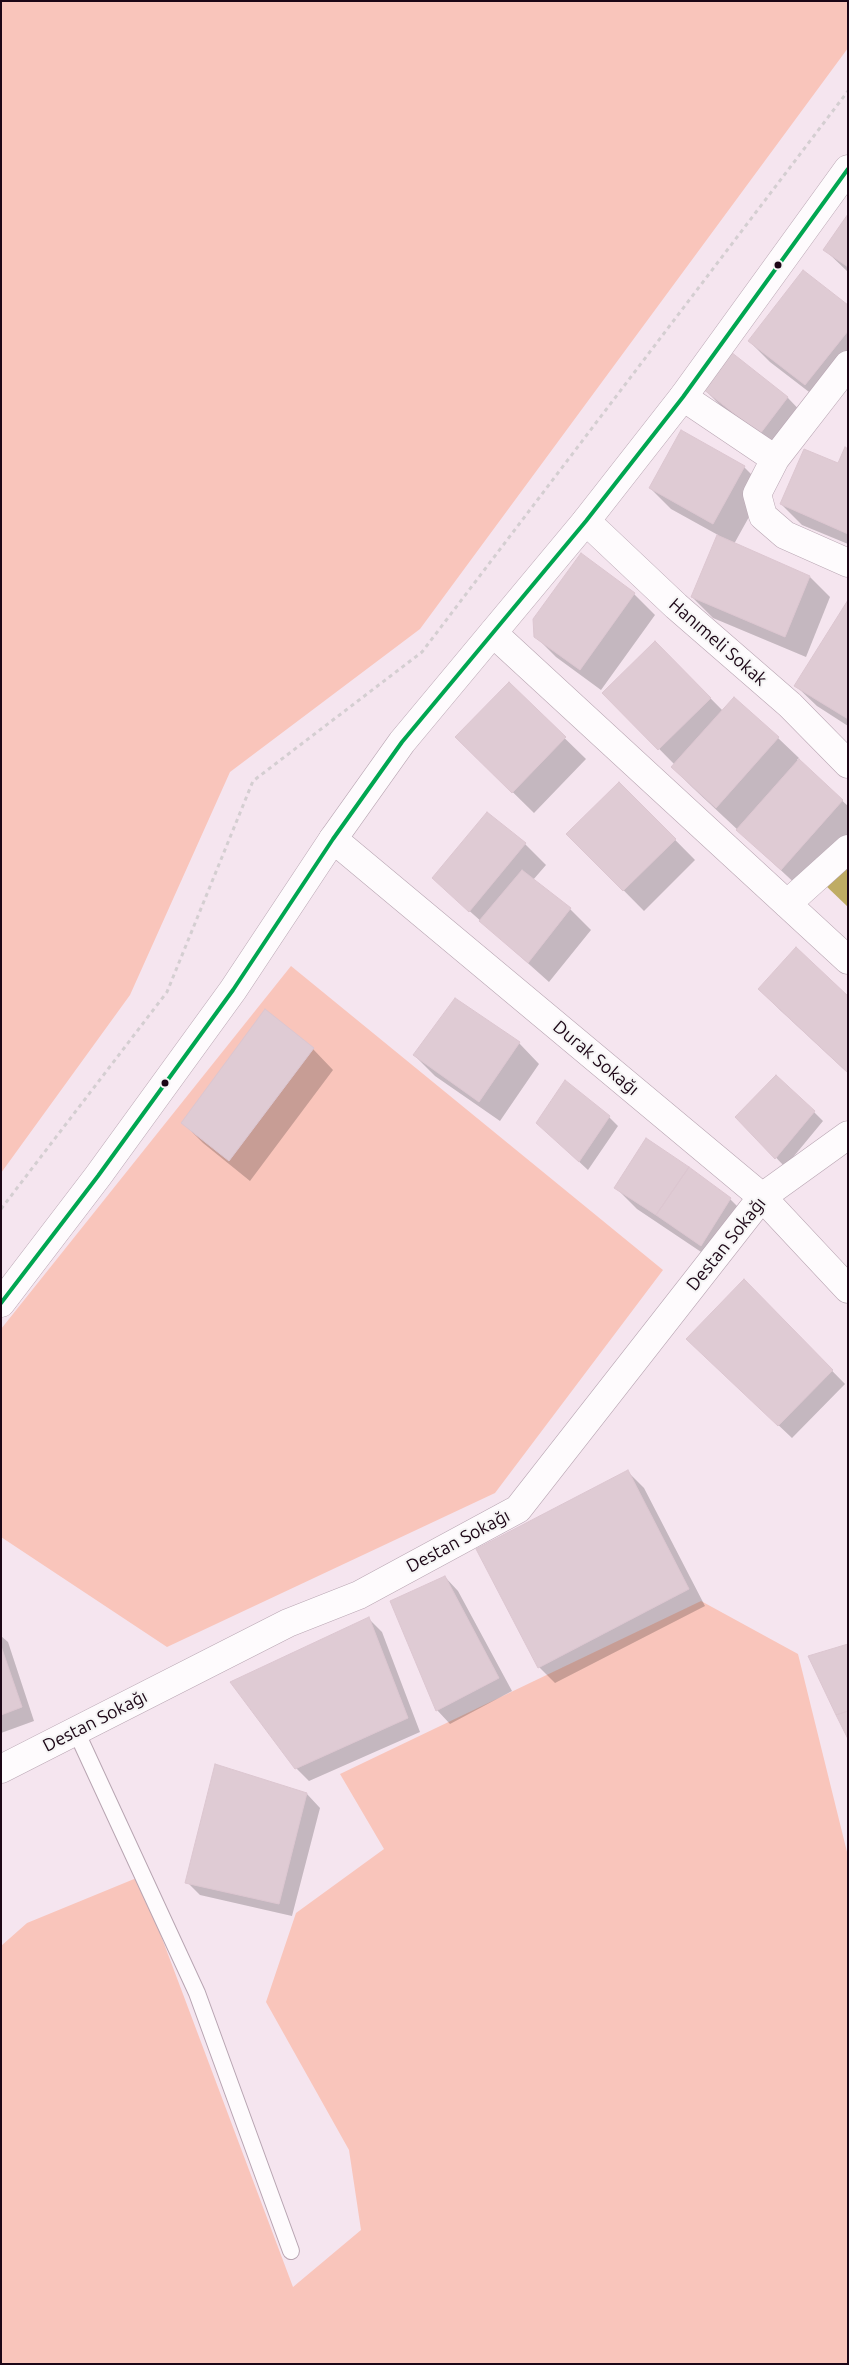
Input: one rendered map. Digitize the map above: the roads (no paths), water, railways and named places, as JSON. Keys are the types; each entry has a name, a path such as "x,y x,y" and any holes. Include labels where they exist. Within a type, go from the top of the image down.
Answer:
{"street":[{"path":"1,1303 98,1176 232,990 333,839 402,742 586,521 683,396 848,169"},
{"path":"848,365 775,459 757,494 763,516 785,535 848,563"},
{"path":"683,396 775,459"},
{"name":"Hanımeli Sokak","path":"586,521 676,606 790,705 848,764"},
{"path":"493,633 848,960"},
{"name":"Durak Sokağı","path":"333,839 762,1197 848,1289"},
{"path":"787,904 848,849"},
{"name":"Destan Sokağı","path":"1,1769 288,1624 359,1595 518,1509 762,1197 848,1135"}],"lane":[{"path":"76,1731 197,1993 291,2251"}]}
